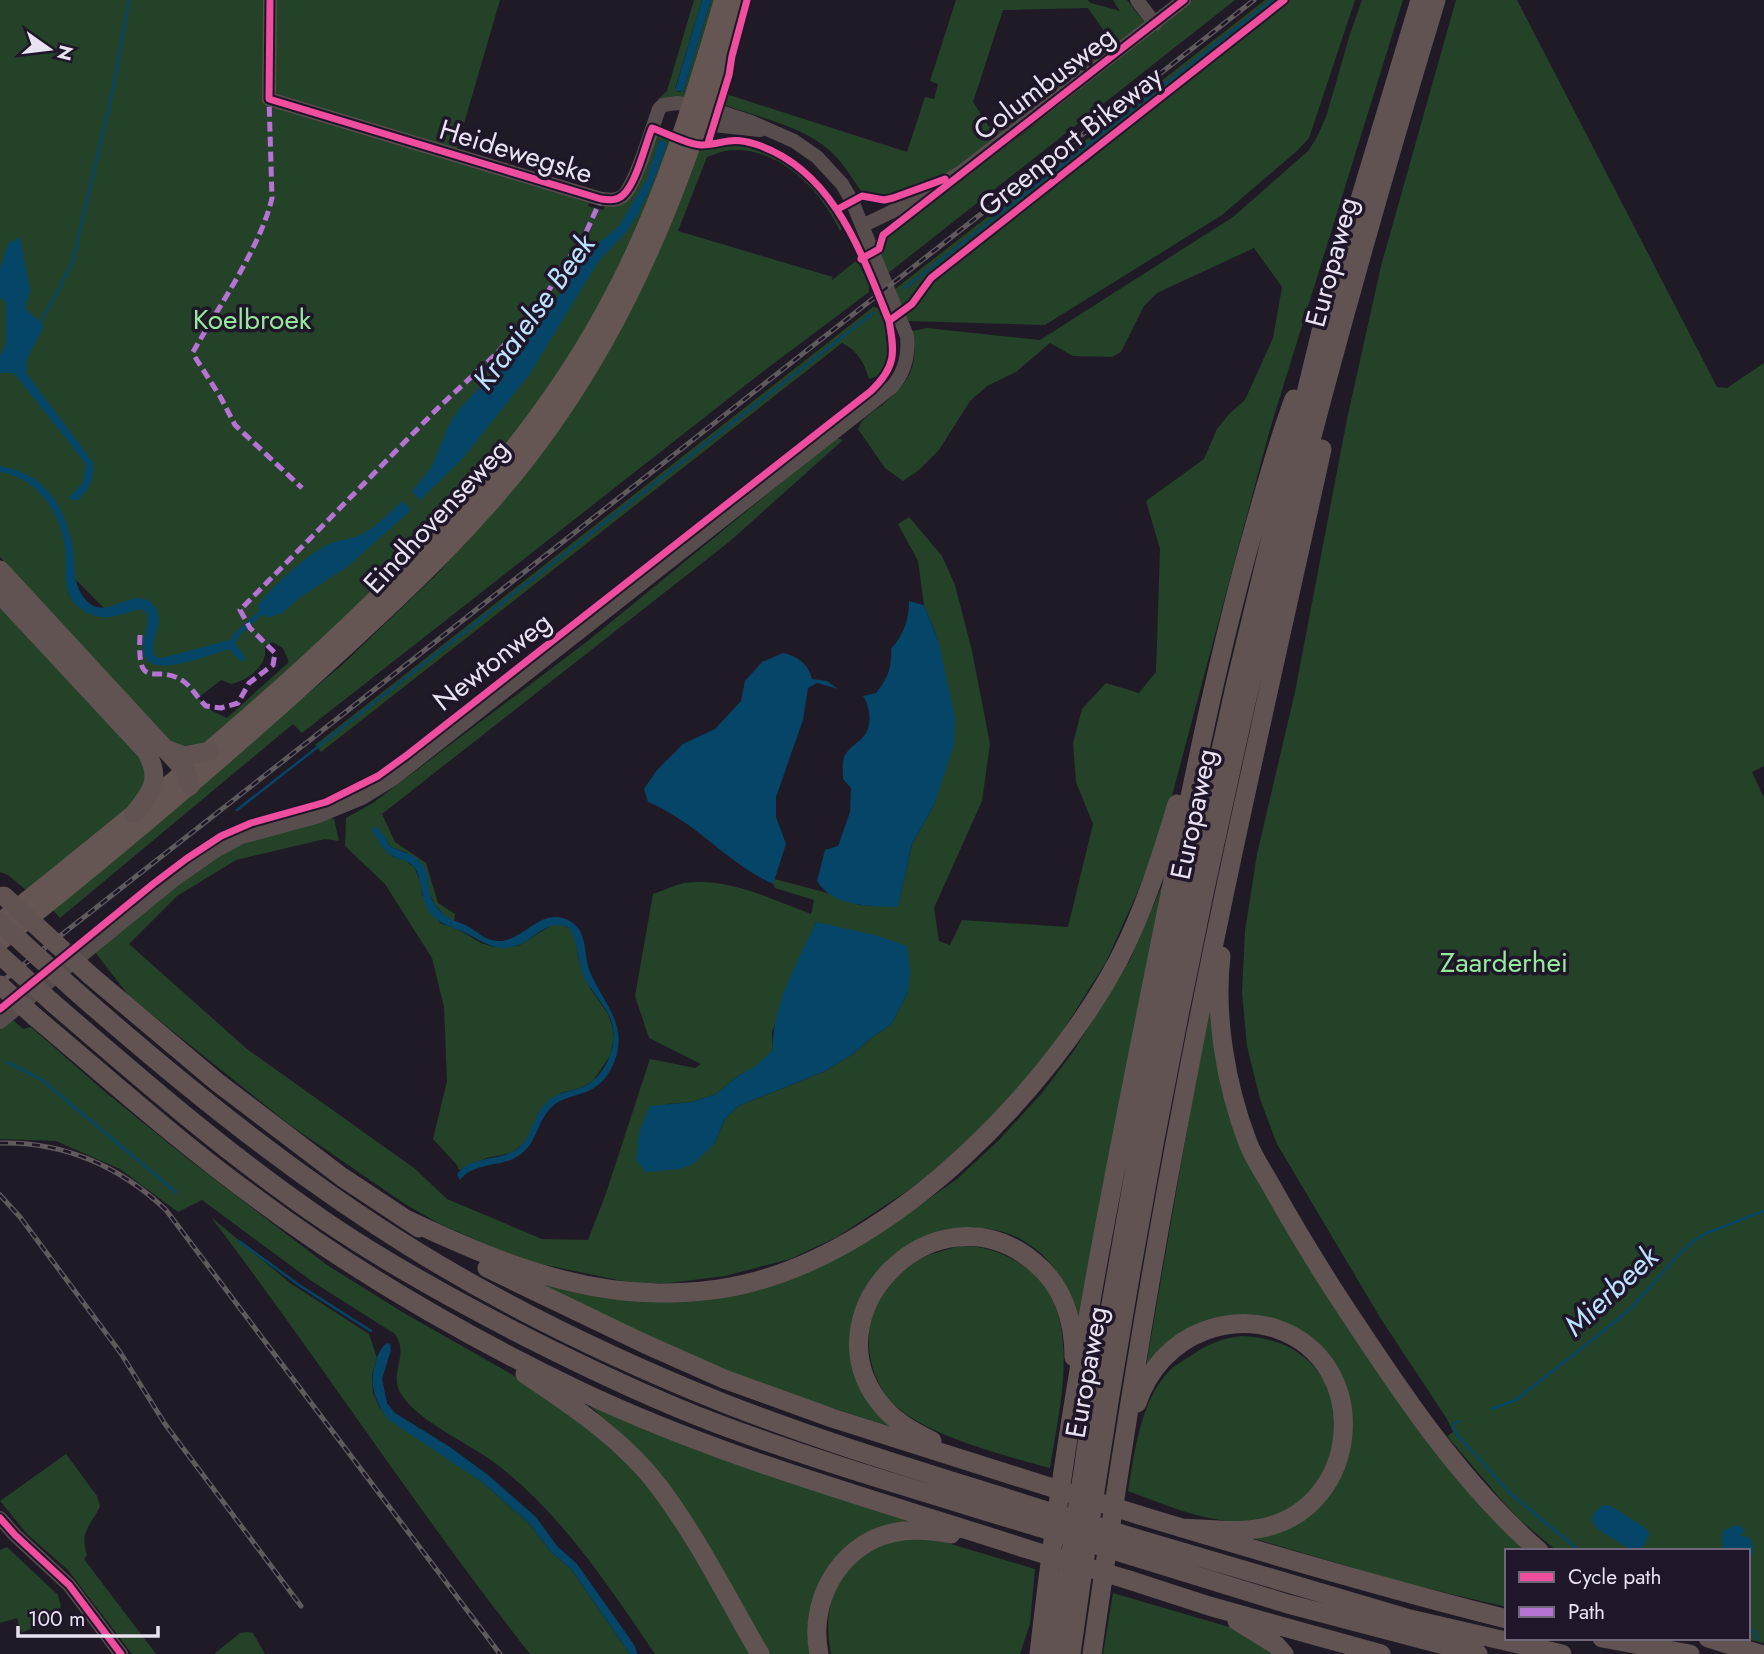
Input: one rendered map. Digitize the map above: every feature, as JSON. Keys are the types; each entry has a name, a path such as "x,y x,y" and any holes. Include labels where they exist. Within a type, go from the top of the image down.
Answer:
{"highway":[{"name":"Europaweg","path":"1056,1654 1094,1404 1146,1106 1189,894 1236,682 1324,319 1420,0"},
{"name":"Europaweg","path":"1071,1654 1106,1417 1160,1110 1230,773 1286,537 1385,169 1436,0"},
{"path":"1091,1654 1121,1454 1182,1106 1236,836 1385,169"},
{"path":"1039,1654 1075,1397 1127,1106 1212,690 1230,611 1281,432 1324,319"},
{"path":"0,570 164,748 185,779"},
{"path":"0,594 136,740 151,760 154,776 149,794 134,814"},
{"path":"408,1220 483,1255 521,1269 589,1286 658,1293 700,1291 754,1282 831,1250 883,1220 966,1155 1017,1104 1047,1068 1095,1000 1118,961 1155,876 1212,690"},
{"path":"136,740 185,779"},
{"path":"164,748 184,756 210,751"},
{"path":"1236,836 1221,962 1221,1023 1228,1084 1249,1145 1305,1246 1415,1409 1478,1492 1537,1549"},
{"path":"2,894 90,975 217,1082 342,1177 472,1260 525,1287 724,1379 832,1418 1182,1528 1401,1592 1505,1618"},
{"path":"0,922 206,1103 306,1177 412,1248 503,1300 591,1345 722,1402 1030,1515"},
{"path":"0,955 195,1125 325,1221 404,1271 575,1362 716,1423 833,1465 1030,1515 1134,1547 1410,1619 1562,1654"},
{"path":"0,985 184,1143 260,1201 361,1270 471,1334 579,1390 712,1447 1209,1606 1381,1654"},
{"path":"972,1463 896,1420 878,1400 866,1378 860,1351 865,1311 877,1286 903,1258 940,1241 966,1237 994,1241 1029,1257 1053,1282 1066,1308 1074,1344 1075,1397"},
{"path":"1121,1454 1140,1395 1148,1379 1160,1362 1189,1336 1213,1327 1238,1323 1264,1325 1288,1333 1305,1344 1328,1368 1340,1393 1344,1429 1336,1467 1317,1497 1302,1510 1262,1528 1182,1528"},
{"path":"471,1334 603,1429 651,1478 685,1525 760,1654"},
{"path":"819,1654 816,1632 818,1615 827,1587 847,1556 872,1540 893,1532 915,1530 1024,1548"},
{"path":"1134,1547 1300,1607 1478,1654"},
{"path":"1029,1654 1044,1604"},
{"path":"1209,1606 1258,1632 1284,1654"},
{"path":"1613,1640 1690,1654"},
{"path":"1714,1640 1760,1654"}],"main road":[{"name":"Eindhovenseweg","path":"0,922 134,814 281,706 427,570 485,509 529,456 589,367 638,278 676,192 723,0"},
{"name":"Eindhovenseweg","path":"0,942 185,779 210,751 291,679 416,559 472,500 523,436 575,362 613,296 697,112 737,0"}],"street":[{"name":"Heidewegske","path":"270,0 269,99 601,199 613,200 623,196 631,184 659,109 668,105 697,112"},
{"path":"1137,0 1155,24"},
{"name":"Columbusweg","path":"862,226 918,199 961,172 1184,0"},
{"path":"697,112 751,122 793,141 817,157 842,184 862,226"},
{"name":"Newtonweg","path":"0,1022 174,880 217,850 242,837 316,817 362,797 393,779 891,387 899,379 907,360 907,336 862,226"},
{"path":"0,1520 69,1585 121,1654"}],"green space":[{"name":"Koelbroek","path":"0,0 500,0 456,151 590,200 588,206 603,210 607,202 614,203 654,132 676,140 602,308 535,414 414,556 206,743 194,750 172,745 0,557","holes":["66,570 112,616 69,595","272,642 283,648 289,662 227,718 212,711 198,698 221,680 231,684 250,676 260,666 265,647"]},
{"path":"694,0 702,0 675,89 679,92 683,92 711,0 720,0 691,93 677,101 658,99 667,91"},
{"path":"956,0 1087,0 1120,11 1113,0 1127,0 1145,23 939,179 890,199 862,192 833,154 805,134 778,122 722,104 726,94 907,152 925,97 934,99 938,84 930,81","holes":["1088,8 1106,34 989,127 973,102 1003,10"]},
{"path":"1192,0 1235,0 887,274 878,252 882,250 884,239 1032,127 1077,87"},
{"path":"1265,0 1280,0 924,280 903,308 895,289"},
{"path":"1289,0 1355,0 1309,138 1222,215 1045,325 908,321 905,315 933,280"},
{"path":"1362,0 1403,0 1270,429 1162,833 1106,962 1054,1045 980,1133 910,1189 837,1237 790,1259 725,1276 669,1283 632,1283 522,1260 438,1223 405,1204 290,1125 130,997 94,951 179,883 233,849 269,835 334,819 339,841 325,839 236,860 177,896 129,944 247,1049 414,1168 447,1199 542,1239 588,1240 650,1059 695,1068 701,1064 649,1038 635,996 653,894 684,883 717,883 765,896 811,914 814,900 775,888 774,879 824,892 859,905 898,906 912,844 934,805 938,640 924,605 918,561 898,524 909,517 942,556 955,585 972,651 990,744 982,801 934,908 939,941 950,945 962,920 1068,927 1093,824 1076,782 1073,743 1082,709 1106,683 1139,693 1156,672 1160,549 1146,501 1204,459 1217,429 1245,400 1273,338 1282,287 1254,248 1157,293 1144,306 1121,352 1112,357 1073,356 1050,343 1016,372 987,386 970,401 939,450 919,470 903,481 885,468 858,429 865,418 898,390 910,374 914,355 912,331 927,328 1040,340 1233,217 1308,151 1316,139 1326,117","holes":["816,922 832,927 908,992 891,1025 853,1054 823,1072 738,1106 725,1119 714,1144 667,1104 692,1102 716,1094 738,1076 756,1067 773,1050 772,1032"]},
{"name":"Zaarderhei","path":"1456,0 1517,0 1717,387 1727,388 1764,363 1764,766 1752,772 1764,798 1764,1643 1750,1640 1750,1549 1555,1549 1504,1503 1447,1436 1453,1432 1447,1419 1381,1319 1277,1144 1260,1099 1247,1046 1242,993 1245,931 1257,854 1295,692 1347,419 1381,266"},
{"path":"732,143 767,154 798,172 824,196 843,227 840,231 811,188 783,164 751,151 733,150 707,157 678,231 833,277 831,281 857,260 869,284 869,292 765,370 302,733 293,724 60,918 51,908 342,665 438,573 483,524 520,479 619,332 642,287 698,150"},
{"path":"873,307 879,308 890,341 889,357 882,375 869,379 860,358 842,343 321,752 315,745"},
{"path":"836,438 843,440 729,542 382,814 395,842 426,863 438,903 455,914 454,922 435,905 428,891 428,879 406,852 390,847 386,838 381,841 383,848 394,857 405,860 414,867 421,883 422,895 440,923 494,947 518,946 552,925 561,924 569,928 574,935 579,960 590,988 608,1014 612,1025 614,1038 610,1056 593,1081 561,1093 538,1114 530,1135 511,1153 487,1158 459,1170 433,1139 447,1081 444,1007 432,958 385,884 345,846 346,818 373,803 589,640"},
{"path":"0,604 147,762 144,796 27,891 8,875 0,872"},
{"path":"1167,874 1081,1327 1075,1305 1053,1267 1039,1252 1022,1240 981,1228 938,1232 921,1239 857,1332 892,1427 785,1393 692,1357 517,1274 663,1296 845,1249 888,1228 957,1179 999,1140 1042,1093 1073,1052 1130,960"},
{"path":"1212,986 1215,1043 1286,1224 1530,1549 1505,1549 1505,1607 1408,1584 1235,1533 1295,1518 1348,1432 1302,1334 1220,1319 1143,1383"},
{"path":"12,1019 23,1029 31,1027 188,1159 327,1265 404,1313 548,1395 608,1442 661,1502 752,1654 655,1654 584,1554 544,1507 499,1466 433,1424 409,1404 398,1386 400,1350 395,1334 313,1282 202,1200 178,1212 120,1169 56,1141 0,1139 0,1028"},
{"path":"211,1217 290,1283 369,1334 377,1358 372,1375 373,1393 380,1408 482,1482 529,1523 551,1552 571,1569 630,1654 530,1654 448,1546"},
{"path":"961,1246 990,1250 1016,1261 1039,1279 1053,1301 1061,1327 1064,1355 1063,1384 1050,1468 1012,1458 929,1428 897,1407 876,1378 871,1361 870,1325 883,1291 901,1270 917,1260"},
{"path":"1242,1336 1284,1345 1313,1365 1330,1394 1335,1426 1329,1459 1313,1488 1287,1510 1252,1521 1204,1517 1128,1491 1140,1427 1160,1382 1172,1368 1204,1348 1222,1340"},
{"path":"581,1398 927,1526 846,1552 814,1654 770,1654 748,1617 624,1436"},
{"path":"66,1454 97,1496 100,1506 85,1534 87,1555 84,1559 156,1654 132,1654 68,1570 27,1534 0,1501"},
{"path":"908,1538 944,1542 1035,1569 1030,1624 1020,1654 831,1654 828,1622 834,1592 841,1578 862,1555 876,1547"},
{"path":"7,1547 58,1595 61,1607 40,1625 21,1633 17,1618 0,1623 0,1550"},
{"path":"1113,1593 1236,1629 1272,1654 1103,1654"},
{"path":"240,1633 253,1633 265,1654 214,1654"}],"water":[{"path":"702,0 711,0 683,92 675,90"},
{"path":"664,140 667,144 637,216 598,262 529,375 463,458 420,500 412,491 431,468 450,423 460,408 528,337 559,295 567,277 588,252 619,226 647,179 659,141"},
{"path":"20,237 30,291 25,308 44,326 27,359 26,373 93,462 91,483 78,500 71,500 69,497 83,483 86,464 14,373 0,373 0,356 6,343 6,302 0,298 0,269 8,244"},
{"path":"0,466 30,476 41,484 58,505 73,548 77,584 90,604 107,607 142,598 156,608 158,622 153,650 155,657 162,658 230,640 260,610 258,606 270,591 311,555 327,545 369,530 402,501 411,510 347,567 299,598 282,613 267,618 263,614 235,643 246,658 241,662 229,649 181,664 156,664 147,660 143,651 147,613 141,609 113,616 97,616 80,608 72,599 66,585 64,542 55,514 38,491 27,482 0,472"},
{"path":"909,601 924,605 938,640 955,717 954,745 934,805 912,844 898,907 853,903 832,896 817,881 825,850 838,846 850,812 851,788 843,779 843,762 846,754 868,728 869,711 863,696 876,693 886,677 891,662 891,649 905,626"},
{"path":"783,653 802,662 812,679 827,681 838,689 817,683 808,688 803,720 776,797 776,817 786,844 773,884 740,864 682,820 648,802 644,789 657,770 683,744 715,729 741,701 745,681 762,662"},
{"path":"376,826 390,847 414,857 423,865 431,897 440,911 486,938 498,941 509,939 537,923 556,917 575,924 582,936 590,972 616,1025 618,1047 615,1060 600,1084 554,1105 543,1118 528,1148 521,1154 513,1159 471,1171 460,1180 457,1175 467,1165 518,1149 528,1137 547,1102 595,1079 610,1057 612,1023 583,974 569,928 561,925 548,927 523,943 501,948 442,923 427,908 414,867 385,850 372,830"},
{"path":"816,922 875,935 907,946 910,971 908,992 891,1025 853,1054 823,1072 738,1106 725,1119 714,1144 693,1164 680,1169 646,1172 636,1160 639,1132 650,1106 692,1102 716,1094 738,1076 756,1066 773,1050 776,1017 781,1001"},
{"path":"387,1343 390,1344 391,1350 382,1379 387,1403 395,1413 450,1447 488,1475 536,1517 557,1546 577,1564 635,1646 637,1654 630,1654 571,1569 551,1552 529,1523 482,1482 389,1420 377,1400 373,1385 379,1354"},
{"path":"1603,1505 1611,1506 1647,1529 1649,1535 1643,1547 1630,1549 1599,1530 1592,1521 1594,1513"},
{"path":"1736,1525 1741,1526 1745,1531 1739,1536 1746,1536 1751,1540 1754,1550 1751,1557 1750,1549 1723,1549 1723,1531"}],"waterway":[{"path":"39,325 72,264 112,94 129,0"},
{"path":"905,288 1272,0"},
{"path":"237,810 873,313"},
{"path":"7,1062 42,1080 176,1192"},
{"name":"Mierbeek","path":"1492,1409 1516,1400 1611,1325 1632,1307 1694,1241 1707,1233 1764,1211"},
{"path":"239,1241 299,1285 371,1331"},
{"name":"Mierbeek","path":"1459,1421 1454,1424 1459,1437 1511,1494 1578,1549"},
{"name":"Mierbeek","path":"1750,1629 1754,1631 1757,1639"}],"railway":[{"path":"0,983 1254,0"},
{"path":"0,1143 46,1147 90,1160 130,1181 166,1210 500,1654"},
{"path":"0,1195 20,1217 120,1352 165,1424 301,1606"}],"marked path":[{"path":"193,352 249,256 272,198 269,99"},
{"path":"140,635 140,653 145,671 173,676 183,681 206,706 221,708 238,703 249,683 273,665 275,653 250,628 240,610 539,308 562,267 583,239 601,199"},
{"path":"195,357 235,425 302,488"}],"cycle path":[{"path":"0,1009 153,884 221,836 251,823 326,802 378,776 407,755 871,391 885,374 892,359 889,321 855,241 824,193 805,173 782,156 755,144 739,141 697,145 652,128 628,190 613,200 269,99 270,0"},
{"path":"708,143 729,75 747,0"},
{"path":"861,259 879,249 883,235 1184,0"},
{"name":"Greenport Bikeway","path":"889,321 912,304 931,278 1284,0"},
{"path":"838,209 862,196 884,200 945,179"},
{"path":"0,1518 69,1585 121,1654"}],"water label":[{"name":"Kraaielse Beek","path":"534,312"}]}
